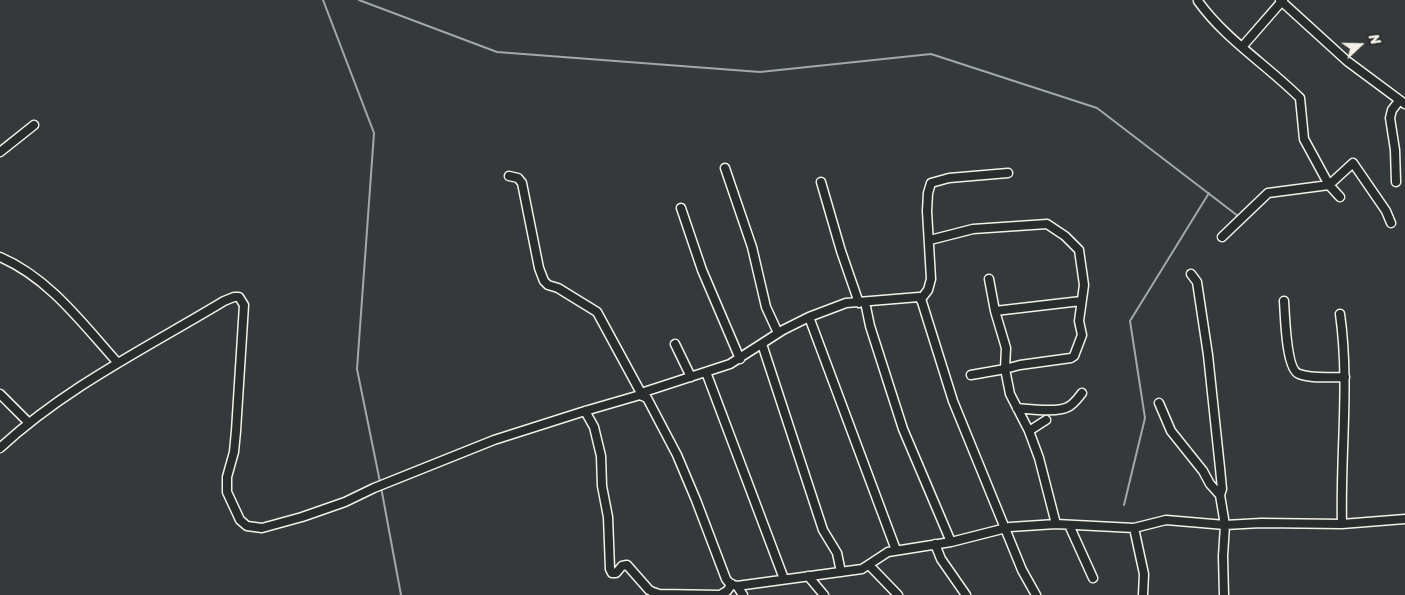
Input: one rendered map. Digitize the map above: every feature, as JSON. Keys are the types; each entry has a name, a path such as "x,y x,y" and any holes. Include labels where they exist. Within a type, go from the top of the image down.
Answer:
{"street":[{"path":"1242,48 1282,0 1347,61 1402,102 1392,110 1390,118 1395,150 1396,182"},
{"path":"1198,1 1208,15 1242,48 1300,98 1304,139 1329,185 1340,196"},
{"path":"0,152 34,124"},
{"path":"1222,237 1268,193 1329,185 1353,163 1386,211 1391,223"},
{"path":"726,168 752,247 766,307 778,333"},
{"path":"921,299 928,290 931,279 927,210 928,193 931,183 950,178 1008,172"},
{"path":"509,176 518,178 522,183 539,268 544,281 597,312 641,394 647,398 677,455 726,579 743,595"},
{"path":"821,182 841,251 862,302 903,429 952,542"},
{"path":"681,208 702,270 740,359"},
{"path":"930,240 973,229 1047,224 1065,236 1079,250 1084,285 1079,321 1082,335 1074,356 971,375"},
{"path":"0,256 23,268 54,291 117,362"},
{"path":"1191,274 1197,282 1208,355 1220,468 1222,489 1220,495 1225,525 1223,556 1224,595"},
{"path":"989,279 995,311 1006,348 1005,370 1010,394 1039,458 1056,524"},
{"path":"0,448 29,423 117,362 224,301 239,297 244,305 236,431 226,485 227,492 240,520 247,526 262,528 302,517 344,502 494,440 641,394 740,359 778,333 810,317 846,303 916,297 921,299"},
{"path":"921,299 953,401 1022,570 1036,595"},
{"path":"995,311 1081,301"},
{"path":"1284,301 1293,371 1307,376 1345,377"},
{"path":"1340,314 1345,377 1341,482 1342,524"},
{"path":"810,317 896,550"},
{"path":"676,344 691,377"},
{"path":"762,344 823,530 837,553 841,572"},
{"path":"706,372 784,579"},
{"path":"0,394 29,423"},
{"path":"1017,408 1057,410 1066,408 1074,403 1082,394"},
{"path":"1159,403 1171,431 1200,467 1215,491 1220,495"},
{"path":"585,411 594,427 601,456 602,486 608,517 610,569 616,573 622,566 627,565 649,590 659,594 720,595 734,585 862,569 869,566 882,554 896,550 952,542 1006,528 1056,524 1134,528 1166,520 1225,525 1261,522 1342,524 1405,519"},
{"path":"1028,431 1046,420"},
{"path":"1069,525 1093,578"},
{"path":"1134,528 1144,574 1143,595"},
{"path":"935,544 941,559 966,595"},
{"path":"869,566 898,595"},
{"path":"808,576 824,595"}],"waterway":[{"path":"323,0 374,133 357,369 380,482"},
{"path":"359,0 497,52 760,72 931,54 1097,108 1238,216"},
{"path":"1124,505 1145,418 1130,321 1209,193"},
{"path":"381,487 401,595"}]}
